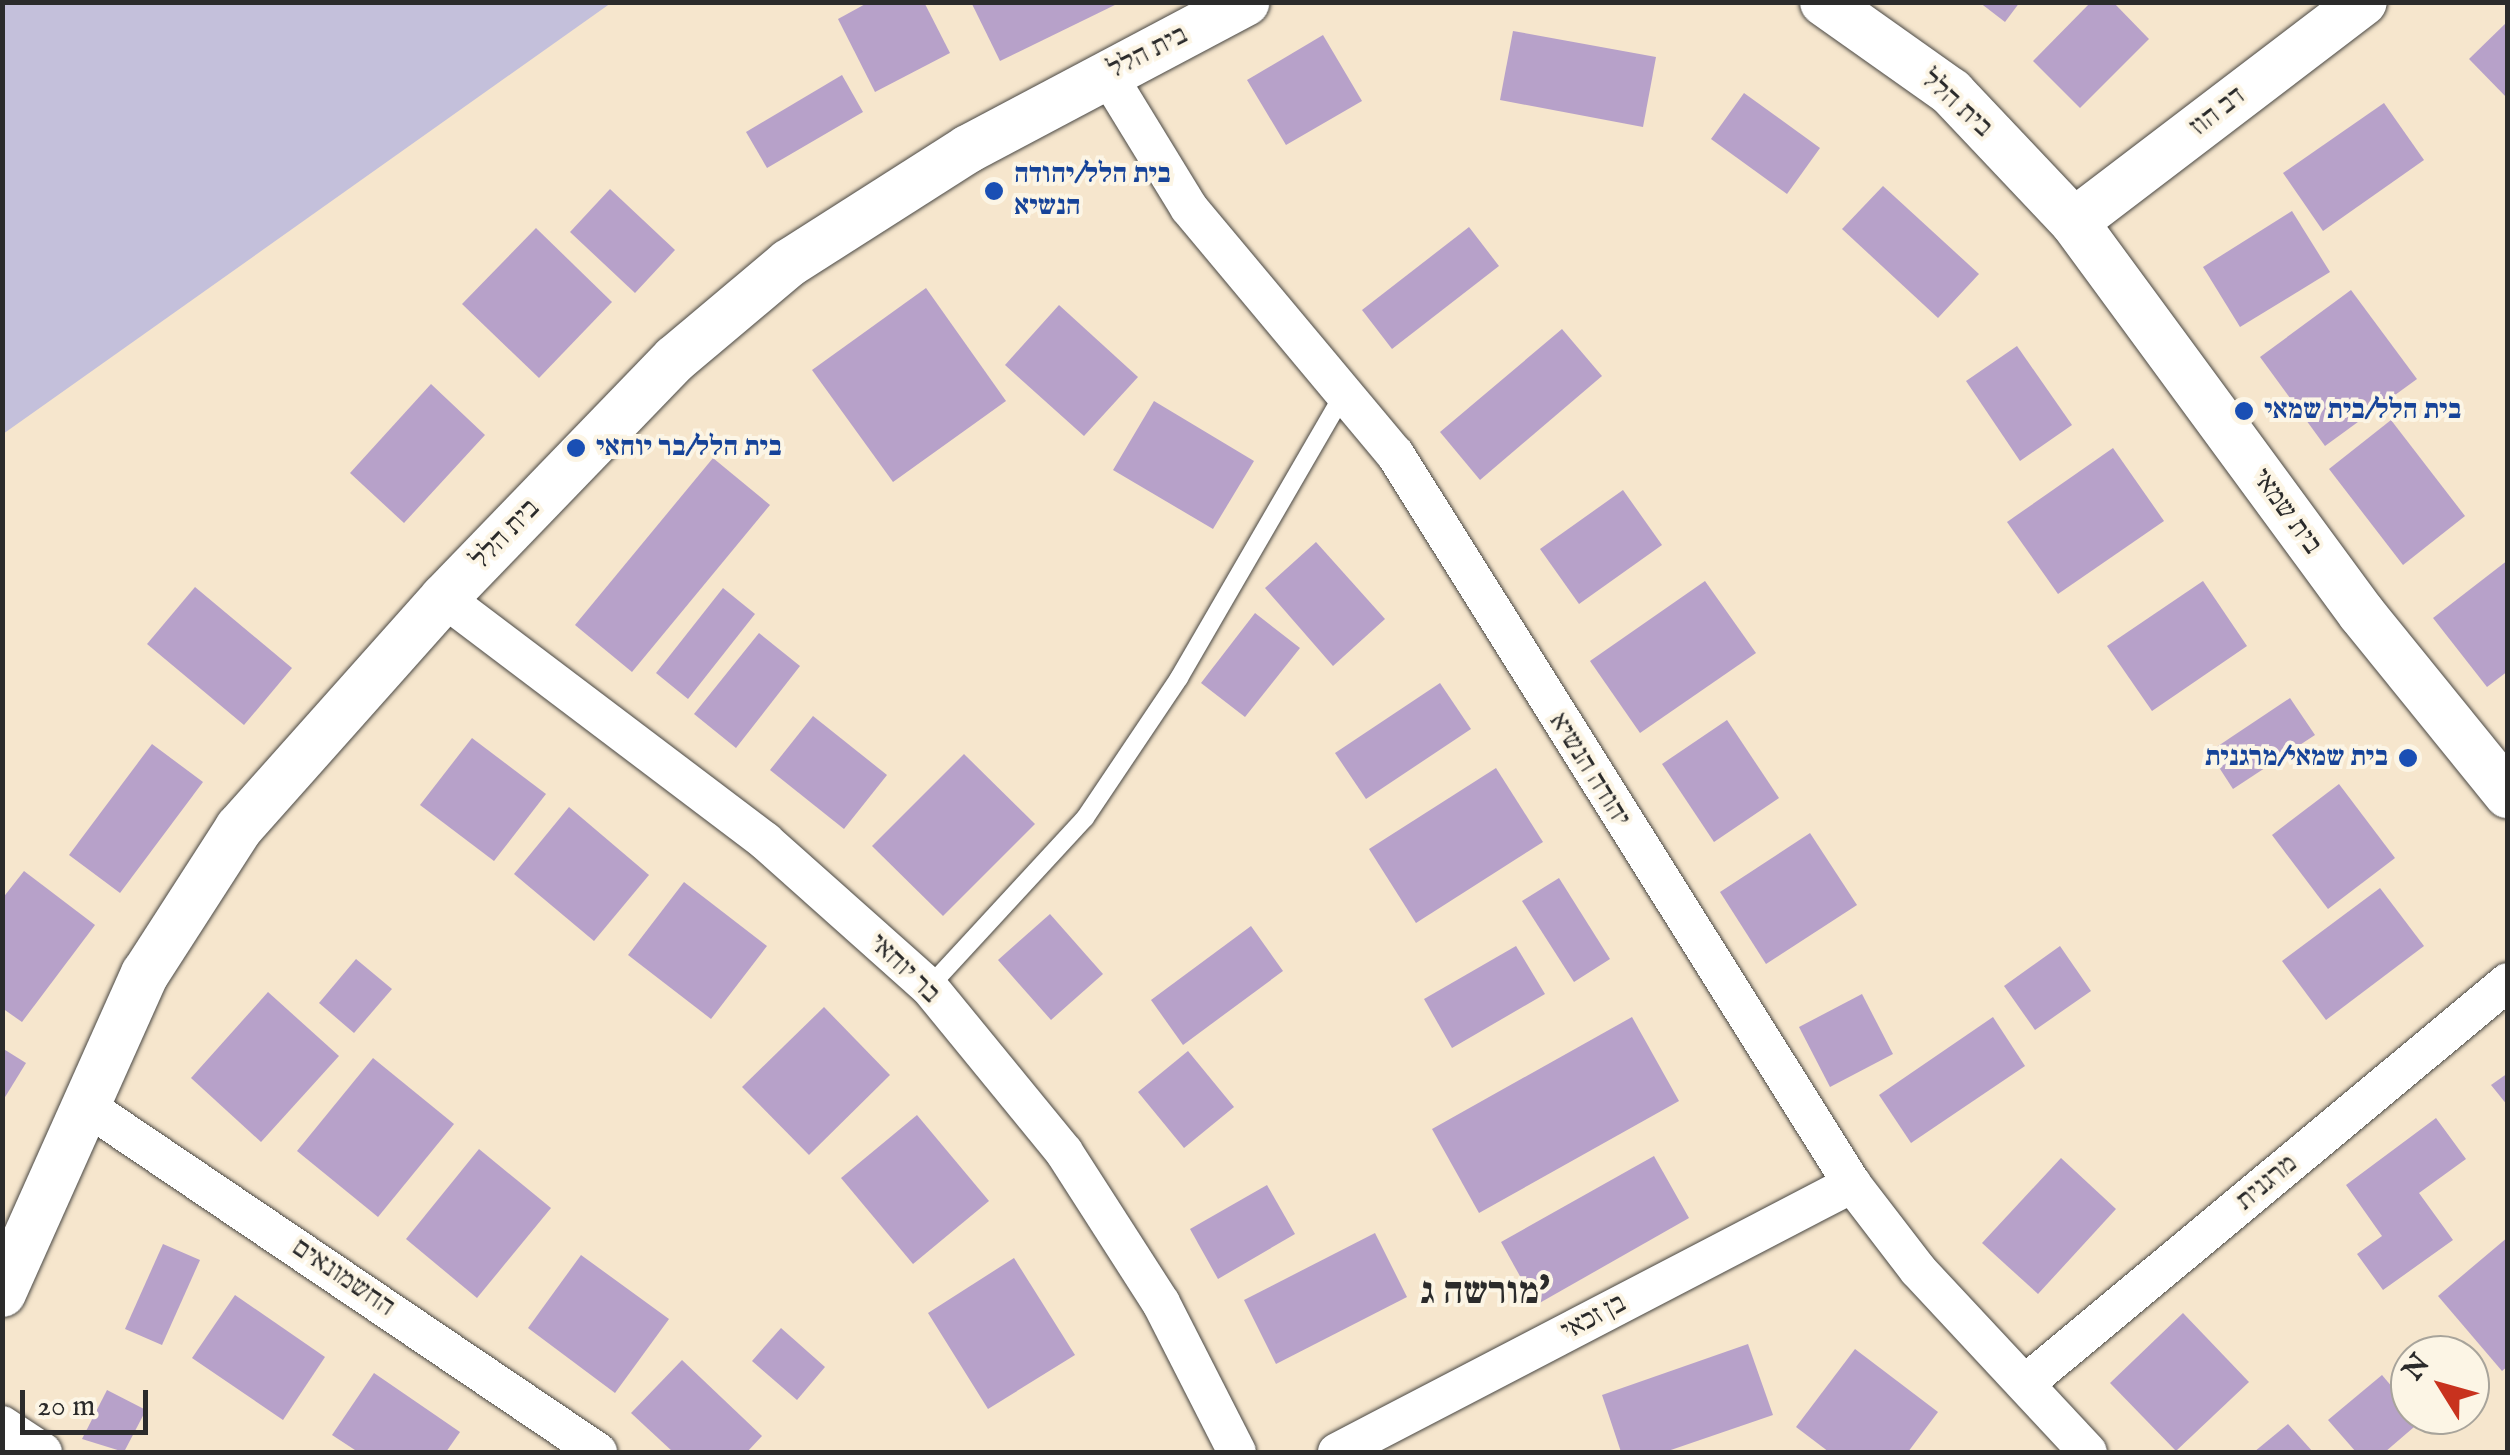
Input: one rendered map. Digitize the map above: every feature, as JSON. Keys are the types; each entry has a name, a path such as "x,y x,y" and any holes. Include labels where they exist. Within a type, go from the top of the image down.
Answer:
{"street":[{"name":"בית הלל","path":"2,1293 146,974 239,828 444,598 675,359 788,262 968,149 1246,2"},
{"name":"בית הלל","path":"1824,2 1951,92 2074,222"},
{"name":"דב הוז","path":"2074,222 2362,2"},
{"name":"יהודה הנשיא","path":"1106,74 1189,208 1395,454 1852,1184 1918,1270 2088,1452"},
{"name":"בית שמאי","path":"2074,222 2362,614 2508,794"},
{"name":"בר יוחאי","path":"444,598 764,841 928,988 1064,1152 1160,1303 1238,1452"},
{"name":"מרגנית","path":"2026,1383 2508,982"},
{"name":"החשמונאים","path":"86,1106 598,1452"},
{"name":"בן זכאי","path":"1337,1452 1852,1184"},
{"path":"2,1424 43,1452"}],"lane":[{"path":"928,988 1085,818 1179,678 1344,393"}],"shaded area":[{"path":"3,2 611,2 611,3 3,434"}],"building":[{"path":"869,2 924,2 950,53 875,92 838,19"},
{"path":"971,2 1121,2 1000,61"},
{"path":"1979,2 2020,2 2005,22"},
{"path":"2091,2 2113,2 2149,39 2080,108 2033,61"},
{"path":"2508,21 2508,99 2469,59"},
{"path":"1513,31 1656,57 1643,127 1500,100"},
{"path":"1323,35 1362,101 1286,145 1247,80"},
{"path":"842,75 863,112 767,168 746,132"},
{"path":"1744,93 1820,148 1787,194 1711,139"},
{"path":"2384,103 2424,160 2323,231 2283,173"},
{"path":"1883,186 1979,274 1938,318 1842,229"},
{"path":"610,189 675,250 635,293 570,232"},
{"path":"2292,211 2330,272 2240,327 2203,267"},
{"path":"1469,227 1499,266 1392,349 1362,310"},
{"path":"536,228 612,302 539,378 462,304"},
{"path":"926,288 1006,401 893,482 812,370"},
{"path":"2351,290 2417,379 2325,446 2260,357"},
{"path":"1059,305 1138,377 1084,436 1005,365"},
{"path":"1562,329 1602,376 1480,480 1440,432"},
{"path":"2017,346 2072,425 2020,461 1966,381"},
{"path":"431,384 485,435 404,523 350,473"},
{"path":"1154,401 1254,461 1213,529 1113,470"},
{"path":"2391,420 2465,516 2403,565 2329,469"},
{"path":"2113,448 2164,521 2058,594 2007,522"},
{"path":"713,458 770,505 632,672 575,625"},
{"path":"1623,490 1662,545 1579,604 1540,549"},
{"path":"1316,542 1385,619 1333,666 1265,588"},
{"path":"2508,560 2508,671 2487,687 2433,618"},
{"path":"1705,581 1756,653 1640,733 1590,661"},
{"path":"2203,581 2247,646 2152,711 2107,646"},
{"path":"195,587 292,668 244,725 147,644"},
{"path":"723,588 755,614 688,699 656,673"},
{"path":"1255,613 1300,648 1245,717 1201,683"},
{"path":"759,633 800,666 736,748 694,714"},
{"path":"1440,683 1471,729 1366,799 1335,753"},
{"path":"2290,698 2315,735 2233,789 2209,752"},
{"path":"813,716 887,775 844,829 770,770"},
{"path":"1727,720 1779,798 1714,842 1662,764"},
{"path":"472,738 546,794 494,861 420,805"},
{"path":"152,744 203,782 120,893 69,855"},
{"path":"964,754 1035,824 943,916 872,846"},
{"path":"1496,768 1543,842 1416,923 1369,849"},
{"path":"2339,784 2395,858 2328,909 2272,835"},
{"path":"569,807 649,875 594,941 514,874"},
{"path":"1810,833 1857,905 1766,964 1720,892"},
{"path":"24,871 95,925 22,1022 2,1008 2,899"},
{"path":"1559,878 1610,959 1574,982 1522,901"},
{"path":"684,882 767,946 711,1019 628,955"},
{"path":"2380,888 2424,946 2326,1020 2282,961"},
{"path":"1050,914 1103,974 1051,1020 998,960"},
{"path":"1251,926 1283,971 1183,1045 1151,1000"},
{"path":"1516,946 1545,994 1452,1048 1424,999"},
{"path":"2060,946 2091,991 2035,1030 2004,986"},
{"path":"356,959 392,989 354,1033 319,1003"},
{"path":"268,992 339,1056 261,1142 191,1078"},
{"path":"1862,994 1893,1054 1830,1087 1799,1027"},
{"path":"824,1007 890,1075 809,1155 742,1087"},
{"path":"1632,1017 1679,1101 1479,1213 1432,1129"},
{"path":"1993,1017 2025,1066 1911,1143 1879,1095"},
{"path":"2,1048 26,1063 2,1102"},
{"path":"1188,1051 1234,1107 1184,1148 1138,1092"},
{"path":"373,1058 454,1124 378,1217 297,1151"},
{"path":"2508,1073 2508,1106 2491,1085"},
{"path":"917,1115 989,1201 913,1264 841,1178"},
{"path":"2436,1118 2466,1159 2419,1193 2453,1240 2383,1290 2357,1254 2382,1236 2346,1185"},
{"path":"479,1149 551,1208 477,1298 406,1239"},
{"path":"1654,1156 1689,1218 1536,1305 1501,1242"},
{"path":"2061,1158 2116,1209 2038,1294 1982,1243"},
{"path":"1267,1185 1295,1234 1218,1279 1190,1229"},
{"path":"1375,1233 1407,1297 1276,1364 1244,1300"},
{"path":"2508,1237 2508,1366 2502,1371 2490,1357 2490,1335 2471,1335 2438,1296"},
{"path":"163,1244 200,1260 162,1345 125,1329"},
{"path":"581,1255 669,1319 615,1393 528,1328"},
{"path":"1014,1258 1075,1355 988,1409 928,1313"},
{"path":"235,1295 325,1357 283,1420 192,1358"},
{"path":"2183,1313 2249,1382 2176,1451 2110,1383"},
{"path":"781,1328 825,1367 797,1400 752,1361"},
{"path":"1748,1344 1773,1415 1665,1452 1621,1452 1602,1395"},
{"path":"1855,1349 1938,1412 1908,1452 1829,1452 1796,1427"},
{"path":"682,1360 762,1436 747,1452 673,1452 631,1413"},
{"path":"374,1373 460,1432 446,1452 358,1452 332,1435"},
{"path":"2382,1375 2390,1384 2390,1435 2405,1435 2385,1452 2356,1452 2328,1420"},
{"path":"107,1390 146,1410 124,1452 82,1439"},
{"path":"2288,1424 2313,1452 2254,1452"}],"place":[{"name":"בית הלל/יהודה הנשיא","path":"994,191"},
{"name":"בית הלל/בית שמאי","path":"2244,411"},
{"name":"בית הלל/בר יוחאי","path":"576,448"},
{"name":"בית שמאי/מרגנית","path":"2408,758"}],"district":[{"name":"מורשה ג'","path":"1485,1294"}]}
